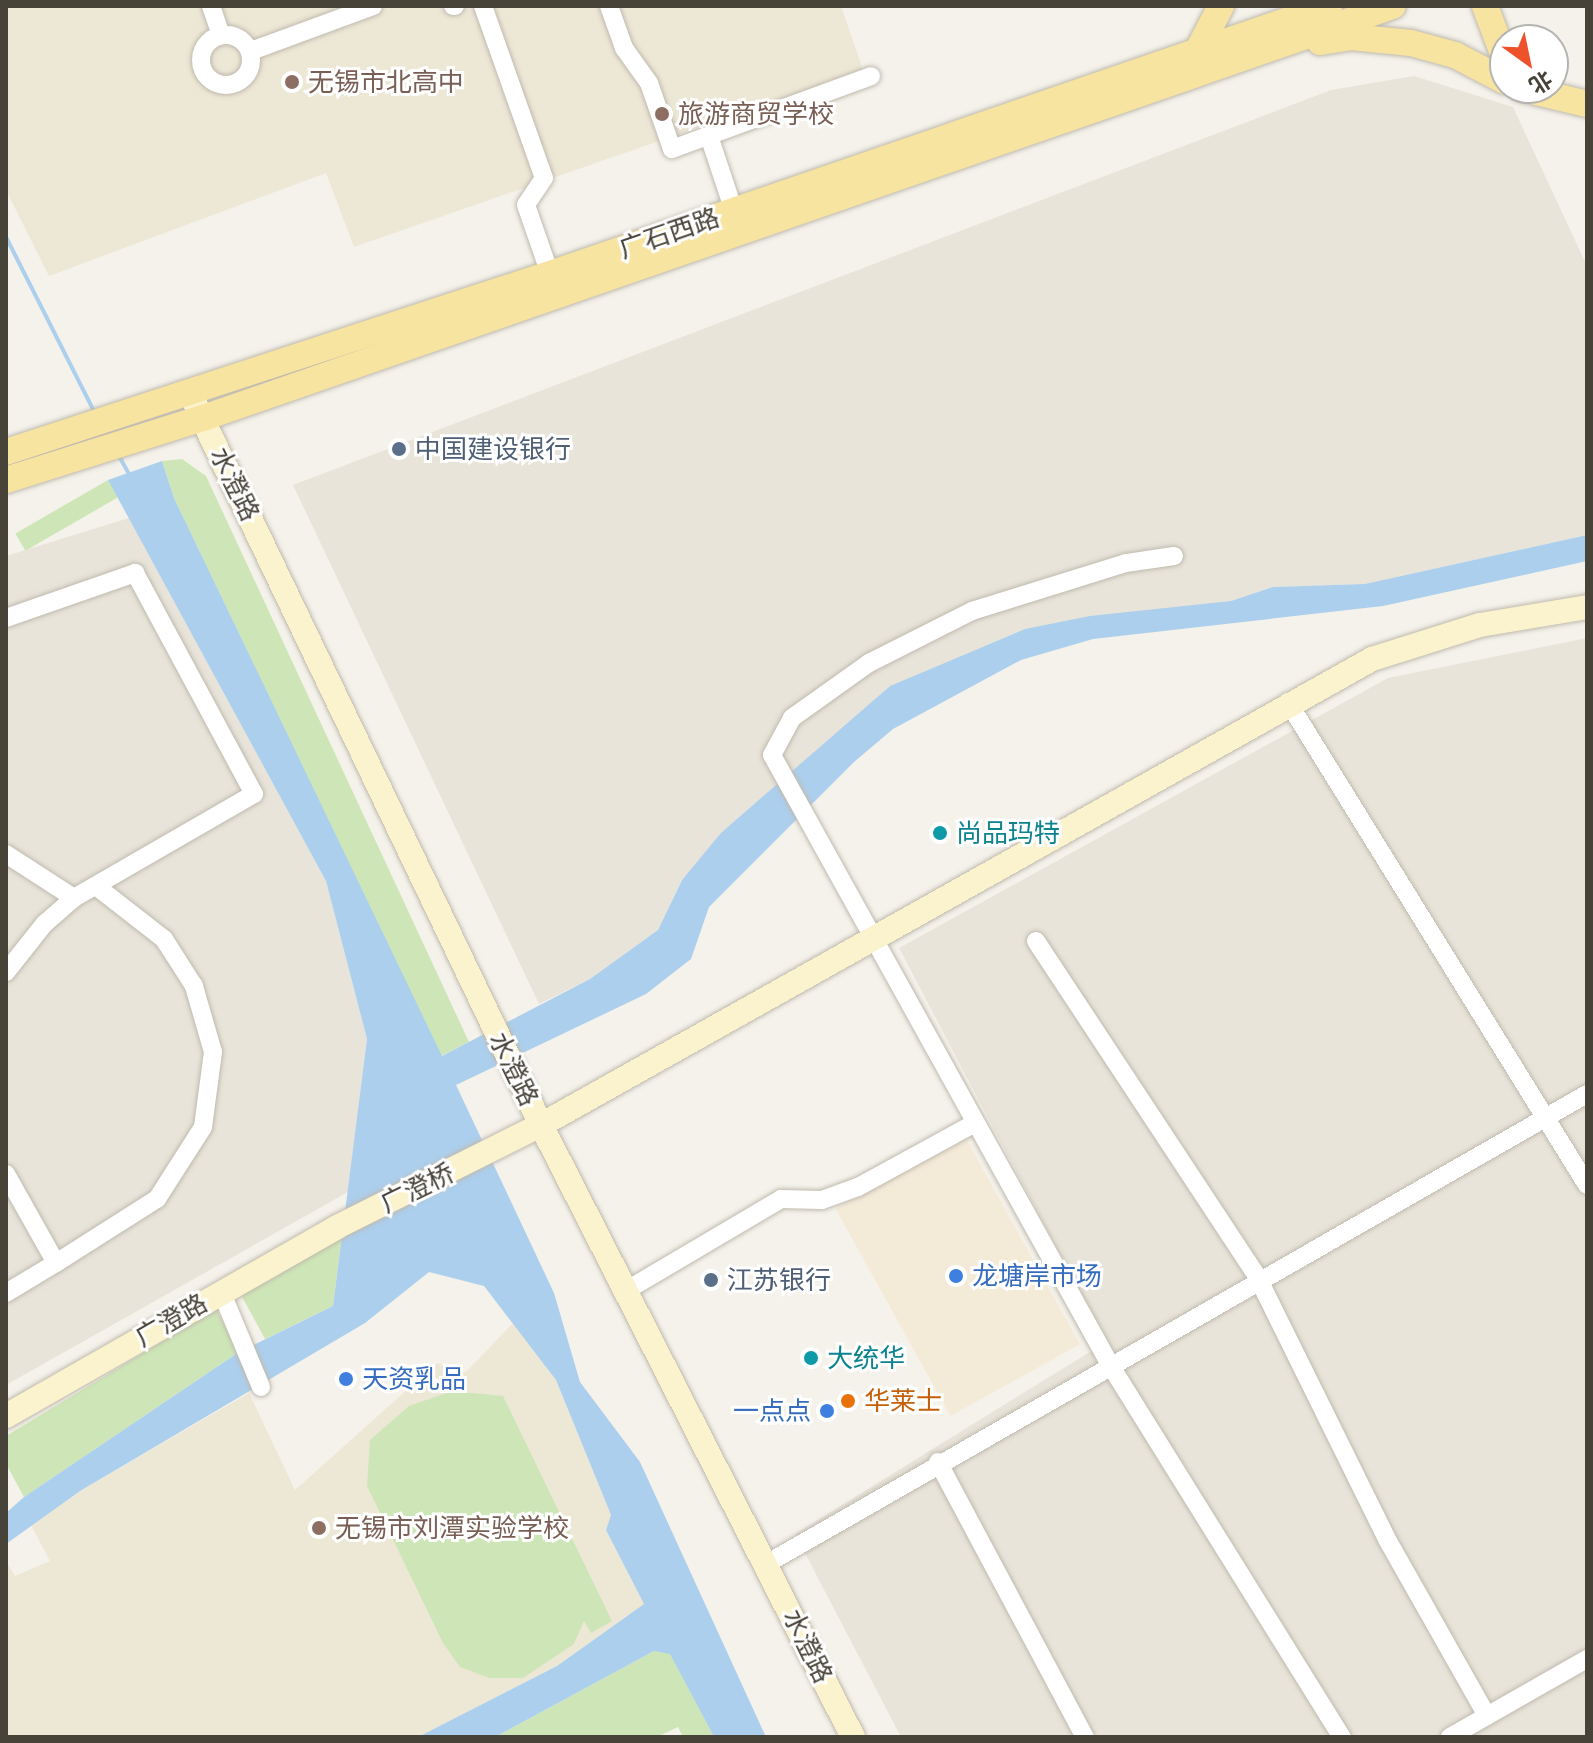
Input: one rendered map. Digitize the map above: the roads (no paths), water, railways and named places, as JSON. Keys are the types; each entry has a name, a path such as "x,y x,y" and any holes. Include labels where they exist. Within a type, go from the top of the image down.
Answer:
{"main road":[{"path":"1197,52 1221,6"},
{"name":"广石西路","path":"6,452 81,443 137,411 550,274 737,221 1329,6"},
{"path":"6,480 81,443 144,437 203,418 737,221 1393,6"},
{"path":"1269,49 1351,37 1411,43 1455,55 1489,73"}],"street":[{"path":"211,6 221,35"},
{"path":"251,51 373,6"},
{"path":"483,6 544,178 526,205 550,274"},
{"path":"609,6 624,48 649,83 672,149 871,76"},
{"path":"221,35 237,37 251,51 251,65 242,79 227,85 212,80 203,68 203,52 221,35"},
{"path":"709,136 737,221"},
{"name":"水澄路","path":"190,393 541,1125 768,1563 853,1737"},
{"path":"1174,556 1126,563 972,611 869,663 792,718 772,755 1112,1368 1342,1737"},
{"path":"6,618 135,573 254,794 74,898 45,923 6,972"},
{"name":"广澄桥","path":"337,1227 541,1125 873,941 1288,702 1372,659 1480,625 1587,607"},
{"path":"1288,702 1587,1185"},
{"path":"6,854 74,898"},
{"path":"6,1293 157,1199 203,1127 213,1052 194,986 164,939 96,886"},
{"path":"1036,941 1258,1278 1388,1541 1487,1716"},
{"path":"768,1563 938,1462 1112,1368 1258,1278 1587,1094"},
{"path":"627,1290 781,1199 822,1200 846,1191 975,1123"},
{"path":"6,1174 56,1263"},
{"name":"广澄路","path":"6,1416 337,1227"},
{"path":"221,1291 236,1319 261,1387"},
{"path":"938,1462 1085,1737"},
{"path":"1450,1737 1587,1659"}],"water":[{"path":"162,461 174,498 442,1056 590,979 658,930 682,880 721,833 890,686 1025,629 1090,616 1231,601 1273,587 1365,584 1587,535 1587,561 1383,606 1093,639 1021,660 893,729 854,762 709,907 691,959 646,994 456,1085 554,1293 580,1382 640,1462 766,1737 714,1737 670,1654 654,1651 495,1737 418,1737 557,1666 644,1604 606,1530 611,1515 556,1380 484,1286 429,1272 365,1323 80,1491 6,1544 6,1513 24,1497 239,1352 333,1306 367,1039 326,881 108,480"}],"waterway":[{"path":"6,237 95,413"},
{"path":"119,456 130,476"}],"place":[{"name":"无锡市北高中","path":"292,82"},
{"name":"旅游商贸学校","path":"662,114"},
{"name":"中国建设银行","path":"399,449"},
{"name":"尚品玛特","path":"940,833"},
{"name":"龙塘岸市场","path":"956,1276"},
{"name":"江苏银行","path":"711,1280"},
{"name":"大统华","path":"811,1358"},
{"name":"天资乳品","path":"346,1379"},
{"name":"华莱士","path":"848,1401"},
{"name":"一点点","path":"827,1411"},
{"name":"无锡市刘潭实验学校","path":"319,1528"}]}
